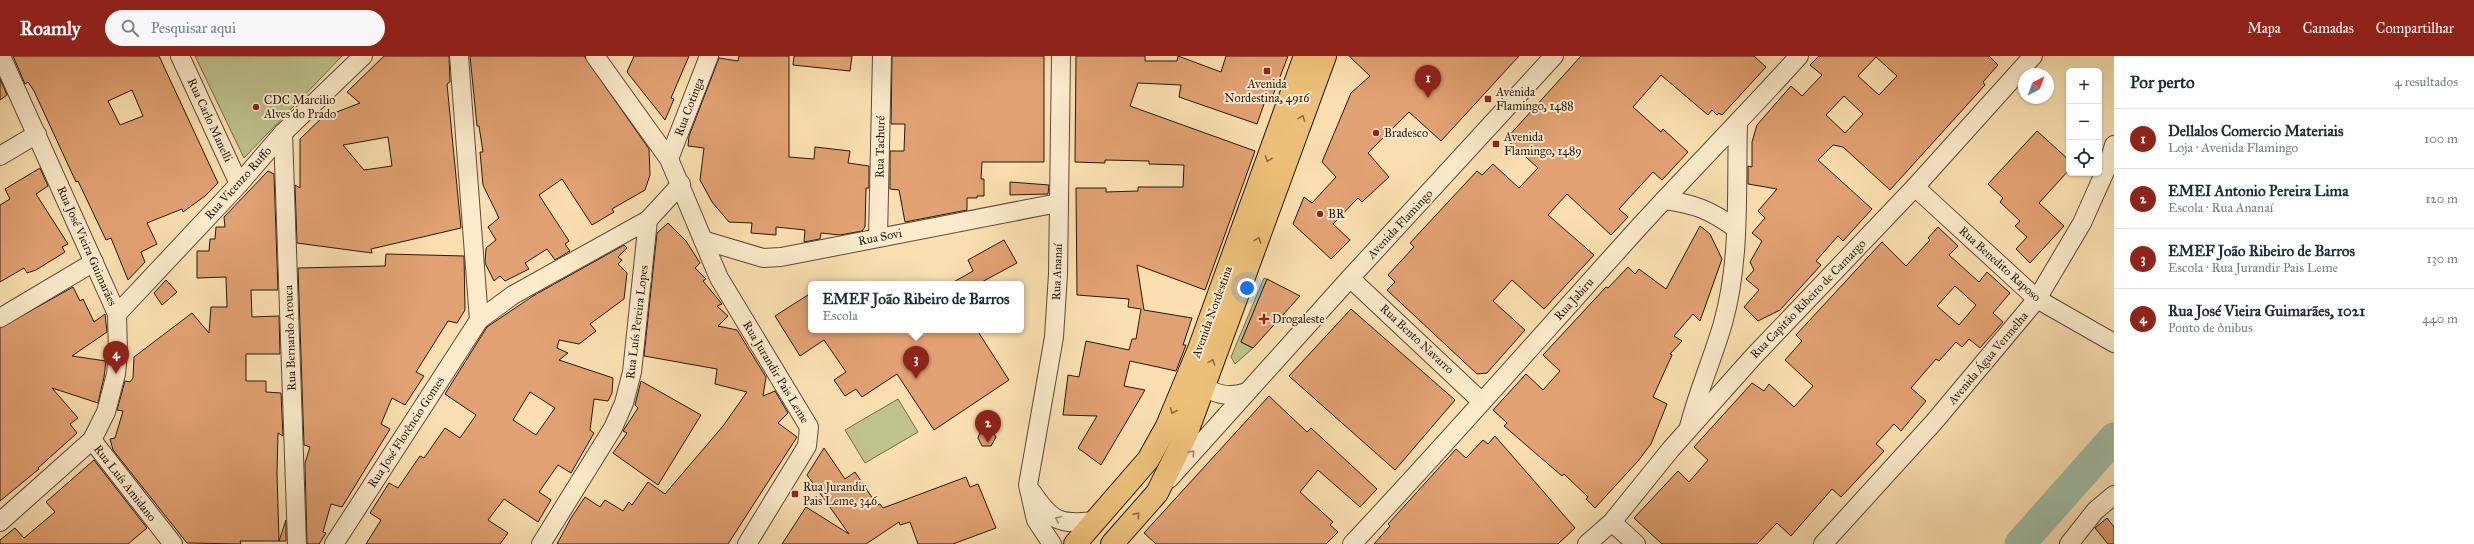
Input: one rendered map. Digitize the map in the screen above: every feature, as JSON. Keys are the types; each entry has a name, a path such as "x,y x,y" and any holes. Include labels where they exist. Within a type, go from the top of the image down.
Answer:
{"main road":[{"name":"Avenida Nordestina","path":"1112,544 1157,493 1186,435 1195,384 1305,56"},
{"name":"Avenida Nordestina","path":"1075,544 1148,460 1167,426 1195,384 1325,56"}],"street":[{"name":"Rua José Vieira Guimarães","path":"0,522 92,440 106,412 116,374 118,353 117,314 1,56"},
{"name":"Rua Carlo Manelli","path":"180,56 239,184"},
{"name":"Rua Vicenzo Ruffo","path":"117,314 239,184 283,132 363,56"},
{"path":"459,56 479,320"},
{"name":"Rua Jurandir Pais Leme","path":"595,56 669,158 719,278 810,427 807,446 747,544"},
{"name":"Rua Cotinga","path":"669,158 709,56"},
{"name":"Rua Tachuré","path":"878,237 882,56"},
{"name":"Rua Ananaí","path":"1052,544 1036,520 1028,485 1054,336 1058,274 1060,56"},
{"name":"Avenida Flamingo","path":"1157,493 1350,278 1554,56"},
{"name":"Rua Jabiru","path":"1352,544 1664,200 1738,124 1799,56"},
{"name":"Rua Capitão Ribeiro de Camargo","path":"1586,544 1612,522 1689,429 1753,356 1915,187 2033,56"},
{"path":"1689,429 1698,392 1723,322 1736,251 1738,124"},
{"name":"Rua Bernardo Arouca","path":"283,132 297,544"},
{"path":"0,156 37,134"},
{"name":"Avenida Água Vermelha","path":"1823,544 1934,422 2037,299 2082,223 2108,165 2114,145"},
{"name":"Rua José Florêncio Gomes","path":"334,544 479,320 513,295 648,220 681,184"},
{"name":"Rua Benedito Raposo","path":"1915,187 2037,299 2114,343"},
{"path":"1664,200 1690,203 1736,228"},
{"name":"Rua Sovi","path":"703,240 764,258 781,257 1058,203"},
{"name":"Rua Luís Pereira Lopes","path":"541,544 613,428 624,403 632,372 648,220"},
{"path":"0,318 94,262"},
{"name":"Rua Bento Navarro","path":"1350,278 1482,402"},
{"path":"1195,384 1221,396 1234,396 1247,392"},
{"name":"Rua Luís Amidano","path":"92,440 173,544"},
{"path":"1028,485 1039,501 1059,520 1072,524 1096,521"},
{"path":"2069,544 2095,511 2114,495"},
{"path":"1612,522 1636,544"}],"green space":[{"name":"CDC Marcilio Alves do Prado","path":"195,56 342,56 244,158"},
{"path":"1264,278 1267,279 1241,342 1253,348 1235,364 1231,357"},
{"path":"898,399 918,432 865,463 845,430"}],"building":[{"path":"13,56 159,56 218,183 205,196 183,212 182,209 147,223 157,244 141,252 145,262 128,280 111,238 106,240 78,181 76,182 34,91 28,82 25,84","holes":["132,90 143,116 120,125 108,101"]},
{"path":"384,56 449,56 450,82 447,84 461,228 371,249 372,253 297,243 295,185 300,188 300,139 328,112 329,115 360,103 347,92","holes":["388,137 392,166 364,170 343,145"]},
{"path":"470,56 584,56 649,149 650,175 645,190 612,209 614,212 592,225 562,179 539,195 569,241 565,244 570,251 555,260 547,249 525,263 529,269 505,281 500,276 494,281 485,263 486,248 496,240 488,227 499,218 483,185 480,152 483,152 479,126 477,126"},
{"path":"634,56 689,56 671,98 674,99 665,120 627,72"},
{"path":"739,56 789,56 789,157 814,159 815,147 850,151 848,163 869,166 869,188 866,188 865,227 862,231 840,235 821,233 820,239 804,242 805,230 776,227 776,235 751,233 752,223 729,222 712,202 700,180 704,148 688,146 689,136 719,58 738,61"},
{"path":"794,56 852,56 850,71 793,65"},
{"path":"892,56 1044,56 1044,162 982,162 981,179 984,179 984,196 967,198 967,210 905,222 899,190 890,189 890,151 904,151 905,124 891,124"},
{"path":"1076,56 1145,56 1145,61 1177,61 1178,56 1221,72 1226,56 1288,56 1270,103 1265,101 1257,124 1179,97 1181,85 1138,83 1130,106 1255,151 1205,290 1137,265 1144,310 1192,318 1183,345 1186,345 1176,371 1130,361 1124,386 1145,390 1101,465 1078,448 1097,416 1063,415 1068,375 1079,377 1086,341 1129,350 1132,339 1136,339 1141,309 1128,307 1129,299 1077,295 1076,188 1106,188 1106,192 1138,191 1138,187 1183,187 1184,165 1149,164 1149,161 1105,160 1105,163 1075,162"},
{"path":"1349,56 1519,56 1441,141 1409,112 1368,153 1389,177 1362,202 1358,198 1333,224 1350,240 1331,259 1293,224 1304,197 1312,203 1336,177 1322,162 1351,93 1370,76"},
{"path":"1581,56 1754,56 1766,67 1722,115 1719,113 1717,115 1712,110 1708,115 1661,75 1633,107 1661,132 1663,129 1688,152 1662,180 1653,172 1619,209 1628,217 1611,235 1567,194 1548,215 1594,255 1544,309 1512,280 1493,301 1525,330 1487,373 1477,374 1387,290 1395,282 1388,275 1414,247 1410,243 1477,171 1482,175 1493,164 1519,188 1538,168 1506,139"},
{"path":"1819,56 1989,56 1998,65 1983,82 1985,85 1890,190 1843,147 1833,145 1818,160 1872,209 1843,241 1838,236 1816,261 1821,265 1780,310 1758,321 1744,307 1759,290 1746,279 1754,270 1750,262 1762,241 1752,233 1765,218 1758,211 1777,189 1748,184 1748,166 1752,167 1752,142 1757,125 1791,86 1802,96 1822,75 1810,65","holes":["1876,57 1897,76 1879,95 1858,76","1844,96 1863,114 1845,133 1826,115"]},
{"path":"0,79 7,95 0,100"},
{"path":"2037,131 2066,157 2066,173 2039,203 2064,226 2030,263 2016,249 2027,237 2015,226 2020,221 2000,202 2003,198 1988,184"},
{"path":"40,168 48,186 36,194 68,244 62,247 65,252 36,270 27,273 24,268 0,282 0,205 10,199 5,189"},
{"path":"268,171 274,174 278,290 251,290 252,317 279,316 280,354 246,354 246,381 266,381 266,392 281,393 283,436 278,433 277,473 279,541 240,541 241,544 187,543 113,450 110,439 115,438 123,411 117,410 125,381 130,382 133,378 134,357 192,313 209,333 211,307 227,307 226,277 197,278 197,251 209,251 210,239 215,239 216,227 225,227 224,217"},
{"path":"1010,182 1049,185 1048,194 1010,195"},
{"path":"668,223 686,241 700,263 695,268 706,279 703,281 722,304 717,306 728,316 718,326 737,330 766,377 763,396 775,391 788,413 778,423 797,437 728,544 557,544 571,518 585,497 600,507 605,500 623,511 629,502 632,505 648,482 665,494 723,426 747,392 715,384 717,369 644,356 657,233"},
{"path":"1700,226 1710,234 1722,259 1700,321 1693,314 1674,336 1682,341 1670,354 1672,355 1653,397 1667,404 1651,444 1638,461 1595,508 1586,499 1588,497 1564,474 1562,476 1504,426 1507,423 1493,410 1526,374 1543,390 1560,371 1543,355 1606,287 1608,288 1628,267 1635,274 1639,269 1666,289"},
{"path":"1938,227 1958,246 1949,255 1979,282 1987,272 2010,293 1993,313 2003,322 1980,348 1969,339 1962,347 1956,342 1939,361 1936,359 1911,388 1926,401 1901,431 1894,424 1876,444 1884,451 1841,497 1832,489 1791,536 1777,523 1757,544 1662,544 1634,518 1678,471 1689,482 1708,460 1694,447 1752,383 1764,391 1769,384 1794,407 1813,386 1785,360 1802,341 1796,335 1882,242 1906,266 1930,240 1928,238","holes":["1955,286 1976,305 1959,325 1937,306"]},
{"path":"1004,240 1017,263 984,281 955,281 973,271 968,260"},
{"path":"624,245 627,248 618,257 622,260 618,264 627,273 624,299 590,324 596,331 579,344 559,340 557,348 568,353 559,360 613,378 612,393 608,401 594,399 590,430 594,433 571,473 558,465 539,492 551,500 538,522 504,499 488,520 508,533 500,544 366,544 381,520 370,513 389,483 398,488 420,456 424,458 445,428 460,438 476,415 445,394 487,327 533,296","holes":["530,392 555,408 536,435 513,420"]},
{"path":"386,254 464,256 465,310 457,323 448,321 416,372 424,376 405,405 392,398 381,424 390,429 342,507 331,504 323,532 326,533 319,544 307,544 305,463 310,447 304,445 298,268 385,266"},
{"name":"Drogaleste","path":"1267,279 1300,296 1253,348 1241,342"},
{"path":"166,280 177,292 162,305 154,293"},
{"path":"73,287 80,301 83,299 94,322 105,314 107,332 72,356 106,361 98,403 52,388 78,418 70,424 77,433 38,468 39,469 0,501 0,328"},
{"path":"808,295 808,333 979,333 1009,380 934,430 897,374 862,397 856,389 845,396 834,380 846,372 824,340 800,356 775,316"},
{"path":"1351,309 1455,400 1395,470 1289,376"},
{"path":"641,381 701,415 658,485 613,453 627,433 623,431 638,408 635,405"},
{"path":"1269,396 1307,432 1311,428 1377,489 1360,507 1318,470 1300,492 1333,522 1330,525 1338,532 1326,544 1156,544 1144,533"},
{"path":"981,430 991,430 996,437 991,446 982,446 978,438"},
{"path":"1495,436 1575,528 1558,544 1374,544 1390,526 1388,524 1456,449 1466,458 1483,440 1488,444"},
{"path":"824,448 845,479 855,472 877,505 880,504 883,508 966,477 970,487 978,484 996,528 953,544 918,544 910,522 900,525 899,522 866,544 782,544 806,507 849,534 807,475"},
{"path":"94,460 147,528 128,544 0,544 0,540 15,528 24,538 55,512 46,502"},
{"path":"2107,518 2114,527 2114,544 2108,544 2095,528"},
{"path":"286,520 286,541 279,541"}],"waterway":[{"path":"2020,544 2114,438"}],"place":[{"name":"Avenida Nordestina, 4916","path":"1267,71"},
{"name":"Dellalos Comercio Materiais","path":"1428,98"},
{"name":"Avenida Flamingo, 1488","path":"1488,99"},
{"name":"CDC Marcilio Alves do Prado","path":"256,107"},
{"name":"Bradesco","path":"1376,133"},
{"name":"Avenida Flamingo, 1489","path":"1496,144"},
{"name":"BR","path":"1320,214"},
{"name":"Drogaleste","path":"1264,319"},
{"name":"Rua José Vieira Guimarães, 1021","path":"116,374"},
{"name":"EMEF João Ribeiro de Barros","path":"916,379"},
{"name":"EMEI Antonio Pereira Lima","path":"988,443"},
{"name":"Rua Jurandir Pais Leme, 346","path":"795,494"}]}
